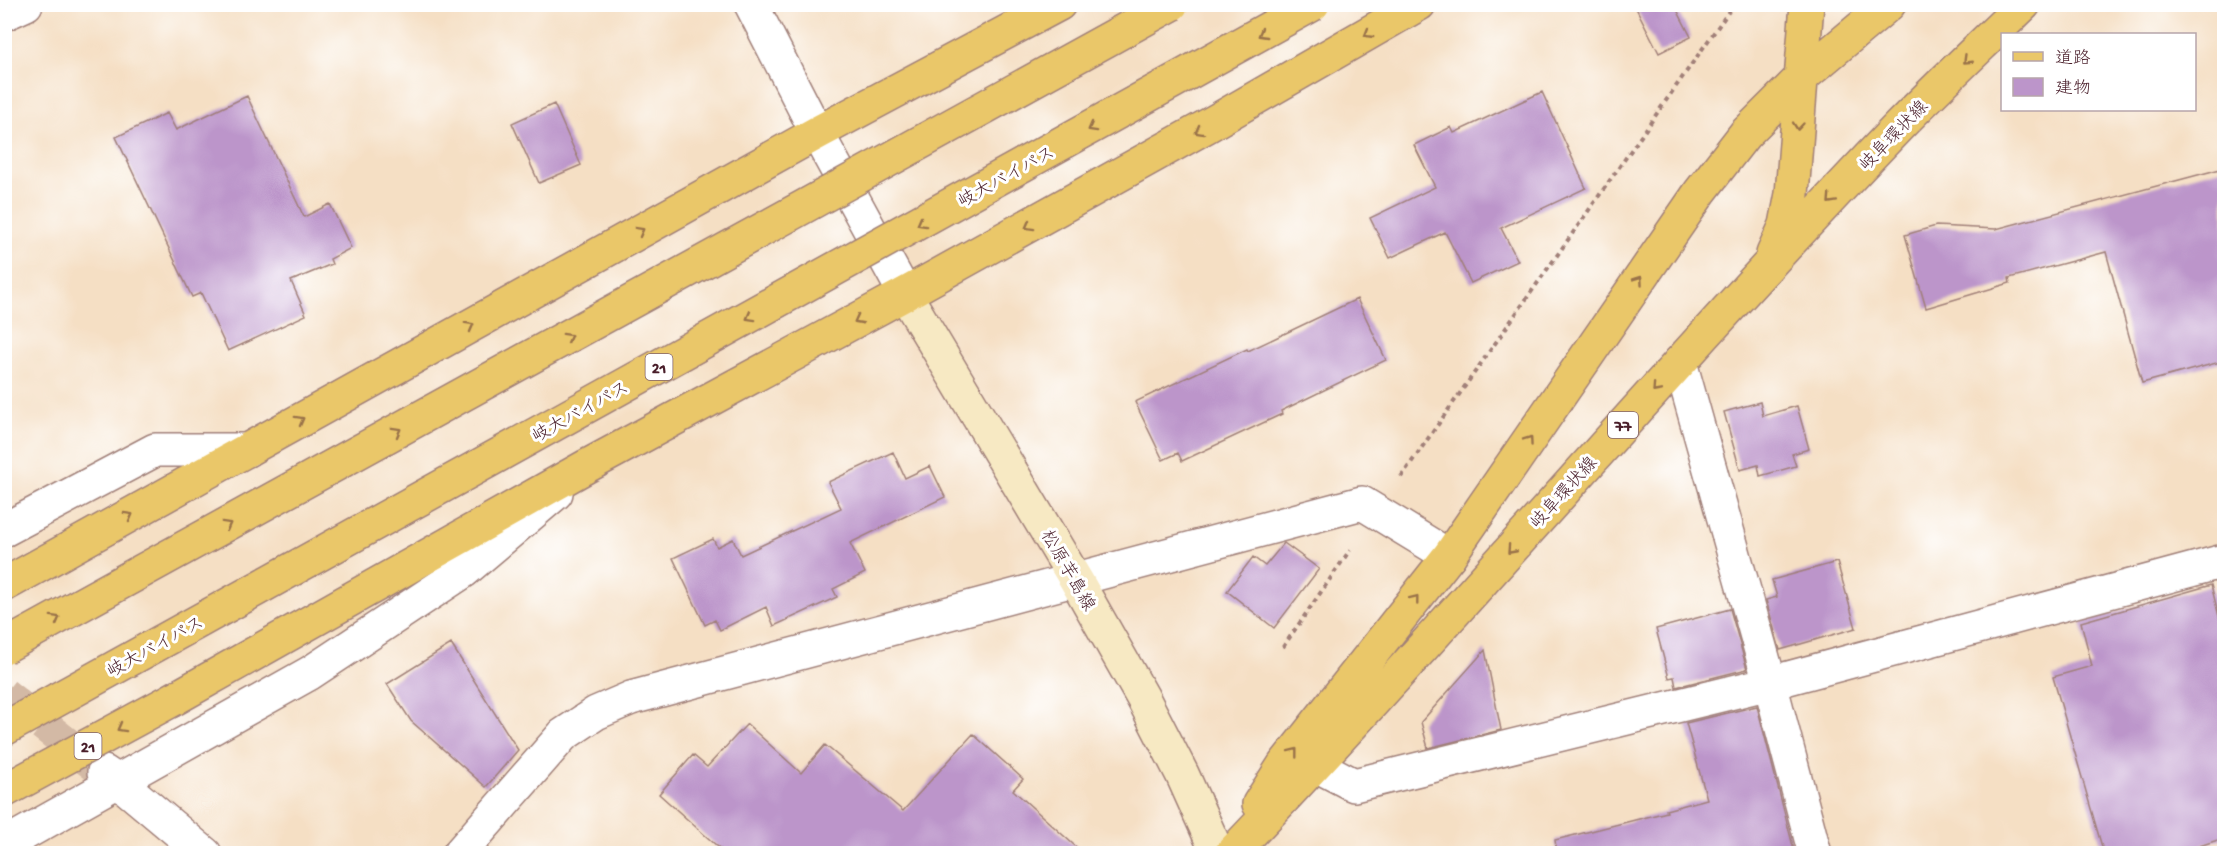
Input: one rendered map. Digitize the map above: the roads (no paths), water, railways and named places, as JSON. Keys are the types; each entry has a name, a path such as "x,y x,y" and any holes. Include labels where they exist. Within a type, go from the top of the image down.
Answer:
{"main road":[{"path":"4,585 817,133 1059,4"},
{"path":"4,647 1172,4"},
{"name":"岐大バイパス","path":"4,729 1313,4"},
{"name":"21","path":"4,792 587,466 905,294 1197,132 1419,4"},
{"path":"1749,289 1773,254 1786,225 1792,194 1807,4"},
{"name":"岐阜環状線","path":"1230,854 1284,765 1449,556 1700,192 1745,134 1802,77 1889,4"},
{"name":"岐阜環状線","path":"1230,854 1316,765 1680,362 1899,126 2024,4"},
{"name":"松原芋島線","path":"905,294 1076,580 1153,717 1218,854"}],"street":[{"path":"4,14 26,4"},
{"path":"750,4 905,294"},
{"path":"1680,362 1770,683 1815,854"},
{"path":"4,530 155,450 247,450"},
{"path":"4,845 111,777 310,673 464,571 587,466"},
{"path":"459,854 563,735 596,712 631,698 1362,503 1449,556"},
{"path":"1316,765 1354,785 1770,683 2224,561"},
{"path":"111,777 205,854"}],"tunnel":[{"path":"4,694 97,767"}]}
